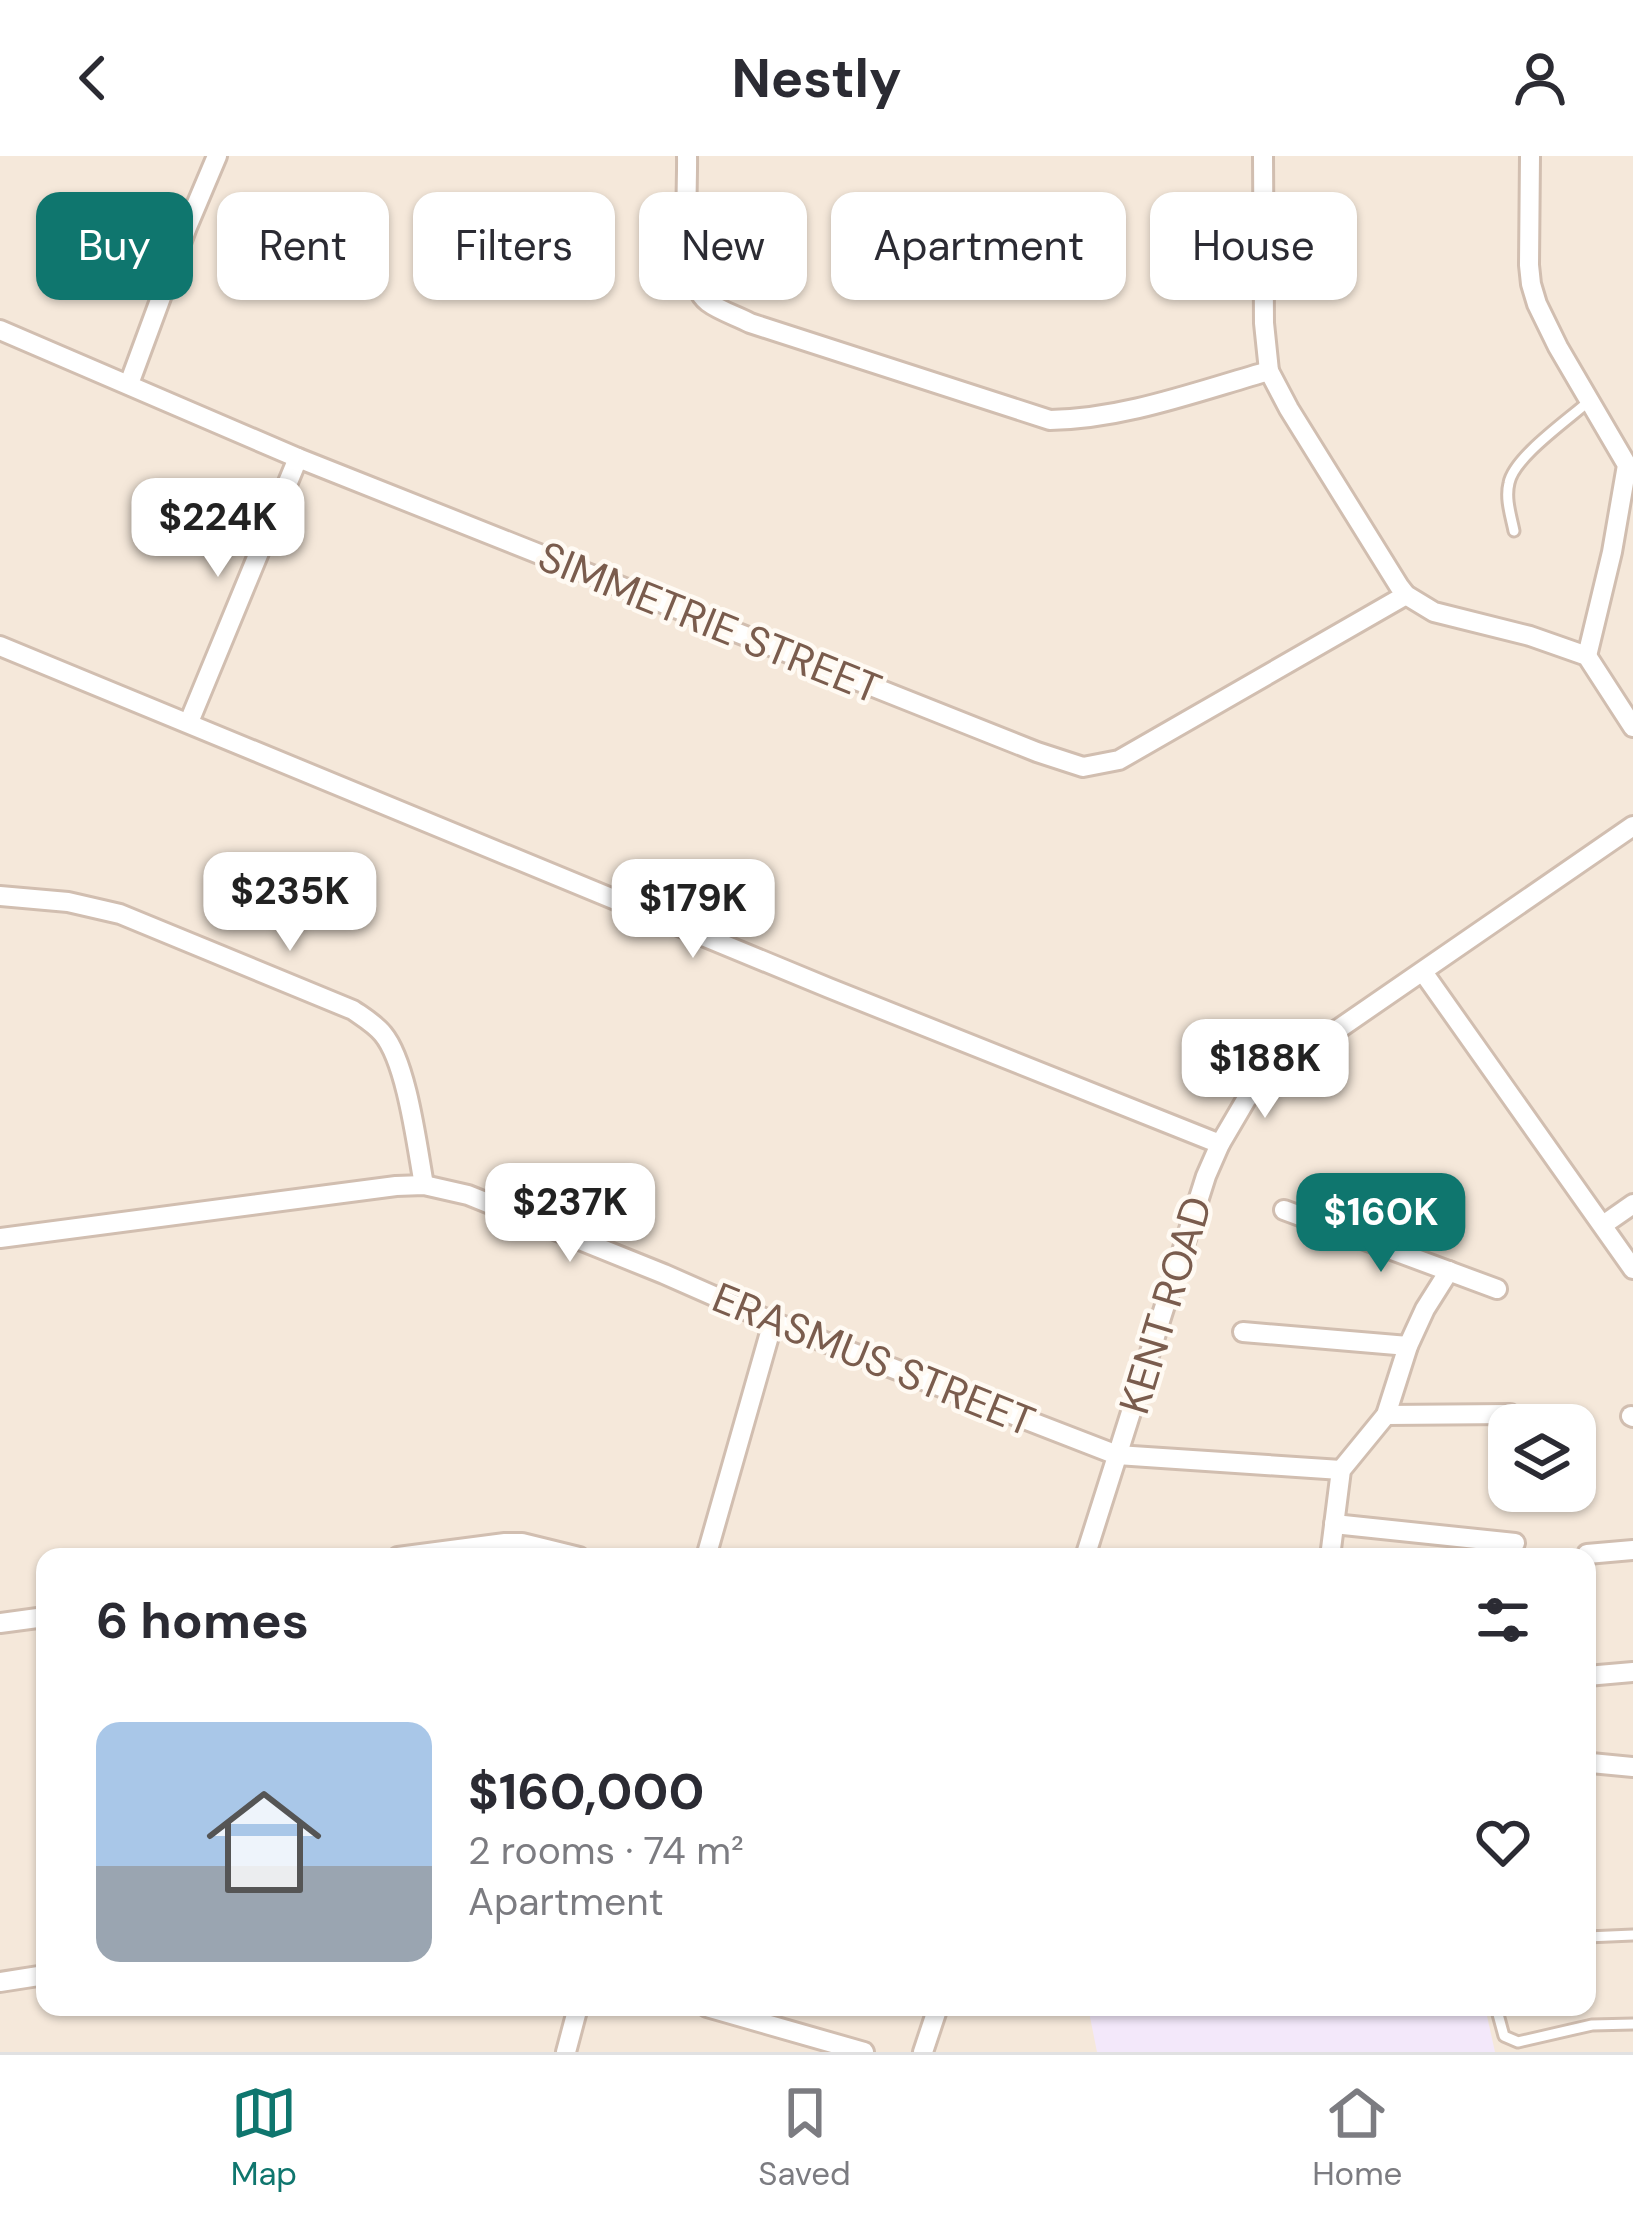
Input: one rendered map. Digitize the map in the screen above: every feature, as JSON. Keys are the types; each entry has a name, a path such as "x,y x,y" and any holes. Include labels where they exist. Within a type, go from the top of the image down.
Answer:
{"street":[{"path":"129,384 217,156"},
{"path":"687,156 693,278 710,303 750,323 1050,420 1084,420 1121,412 1269,371"},
{"path":"1263,156 1262,250 1269,371 1406,595 1434,612 1587,656 1633,727"},
{"path":"1530,156 1531,284 1537,304 1589,401 1630,463 1587,656"},
{"name":"SIMMETRIE STREET","path":"0,330 298,458 1083,767 1119,760 1406,595"},
{"path":"189,722 298,458"},
{"path":"0,646 1220,1144"},
{"name":"KENT ROAD","path":"1088,1548 1206,1176 1247,1098 1633,826"},
{"path":"0,896 68,902 120,914 353,1010 384,1034 394,1053 424,1185"},
{"path":"1424,972 1633,1269"},
{"name":"ERASMUS STREET","path":"0,1238 424,1185 468,1195 773,1322 1118,1455 1341,1470"},
{"path":"1603,1226 1633,1204"},
{"path":"1284,1210 1497,1289"},
{"path":"1331,1548 1341,1470 1386,1415 1408,1346 1449,1271"},
{"path":"709,1548 773,1322"},
{"path":"1243,1332 1408,1346"},
{"path":"1386,1415 1488,1414"},
{"path":"1334,1524 1515,1543"},
{"path":"467,1548 505,1543 542,1548"},
{"path":"1596,1553 1633,1550"},
{"path":"0,1623 36,1618"},
{"path":"1596,1675 1633,1672"},
{"path":"1596,1763 1633,1767"},
{"path":"0,1982 36,1976"},
{"path":"566,2052 576,2016"},
{"path":"738,2016 864,2052"},
{"path":"923,2052 935,2016"}],"lane":[{"path":"1514,531 1509,480 1522,459 1589,401"},
{"path":"1596,1937 1633,1935"},
{"path":"1498,2016 1504,2036 1518,2042 1592,2026 1633,2024"}],"shaded area":[{"path":"0,156 1633,156 1633,2052 0,2052"},
{"path":"1090,2016 1487,2016 1495,2052 1097,2052"}]}
